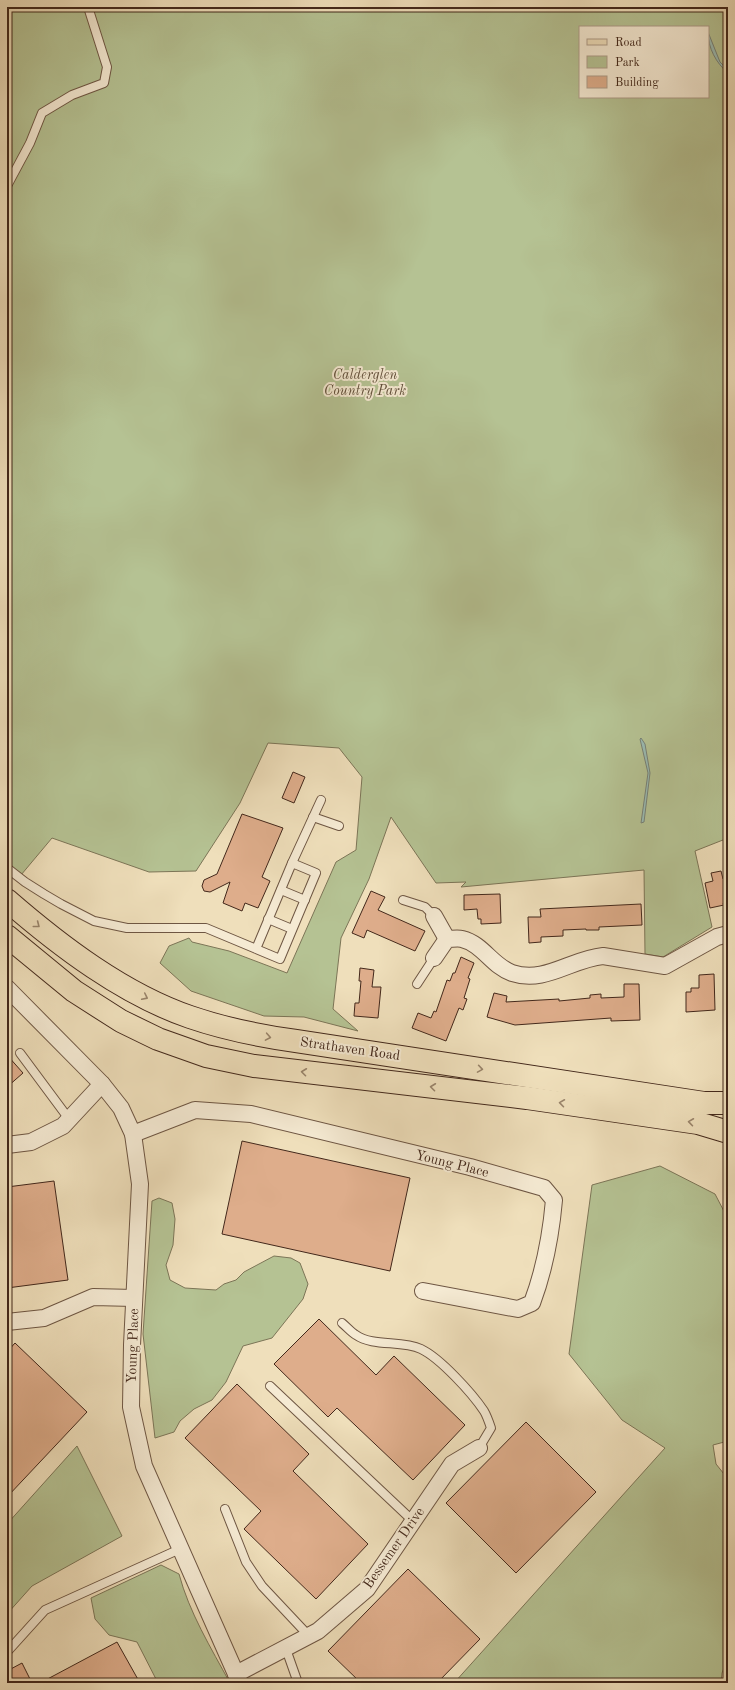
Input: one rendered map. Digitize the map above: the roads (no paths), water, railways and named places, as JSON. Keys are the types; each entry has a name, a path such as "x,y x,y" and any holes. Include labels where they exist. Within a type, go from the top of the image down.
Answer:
{"main road":[{"name":"Strathaven Road","path":"7,900 56,940 117,982 171,1009 218,1026 270,1037 573,1084 704,1103 728,1103"},
{"name":"Strathaven Road","path":"7,936 74,991 121,1022 158,1039 206,1056 254,1066 527,1098 709,1125 728,1132"}],"street":[{"path":"434,916 447,938"},
{"path":"447,938 462,939 472,943 480,948 497,966 512,973 531,976 547,975 580,961 604,956 665,966 717,937 728,934"},
{"path":"434,958 447,938"},
{"name":"Young Place","path":"7,988 102,1084 121,1108 133,1134 140,1184 134,1298 131,1406 144,1466 238,1678"},
{"path":"7,1145 31,1142 63,1126 102,1084"},
{"name":"Young Place","path":"133,1134 195,1110 251,1114 470,1167 544,1188 554,1200 551,1228 537,1291 532,1303 518,1309 423,1291"},
{"path":"7,1322 44,1318 93,1297 134,1298"},
{"name":"Bessemer Drive","path":"238,1678 318,1631 367,1589 452,1464 479,1448"}],"lane":[{"path":"7,186 30,143 42,113 72,95 104,83 107,67 88,7"},
{"path":"256,949 280,890 321,800"},
{"path":"313,817 339,826"},
{"path":"7,868 25,882 61,904 94,920 127,928 206,928 280,959 316,873 292,863"},
{"path":"280,890 305,900"},
{"path":"403,900 426,907 434,916"},
{"path":"268,919 292,929"},
{"path":"417,984 434,958"},
{"path":"20,1053 69,1120"},
{"path":"342,1322 356,1335 368,1341 389,1342 420,1349 439,1362 464,1387 484,1411 491,1428 479,1448"},
{"path":"270,1386 413,1521"},
{"path":"225,1509 246,1562 262,1586 309,1636"},
{"path":"7,1652 44,1610 180,1549"},
{"path":"286,1649 298,1683"}],"water":[{"path":"709,34 720,62 728,70 728,73 716,60 709,44"},
{"path":"641,738 645,744 650,773 644,822 641,823 648,773"}],"park label":[{"name":"Calderglen Country Park","path":"365,384"}]}
